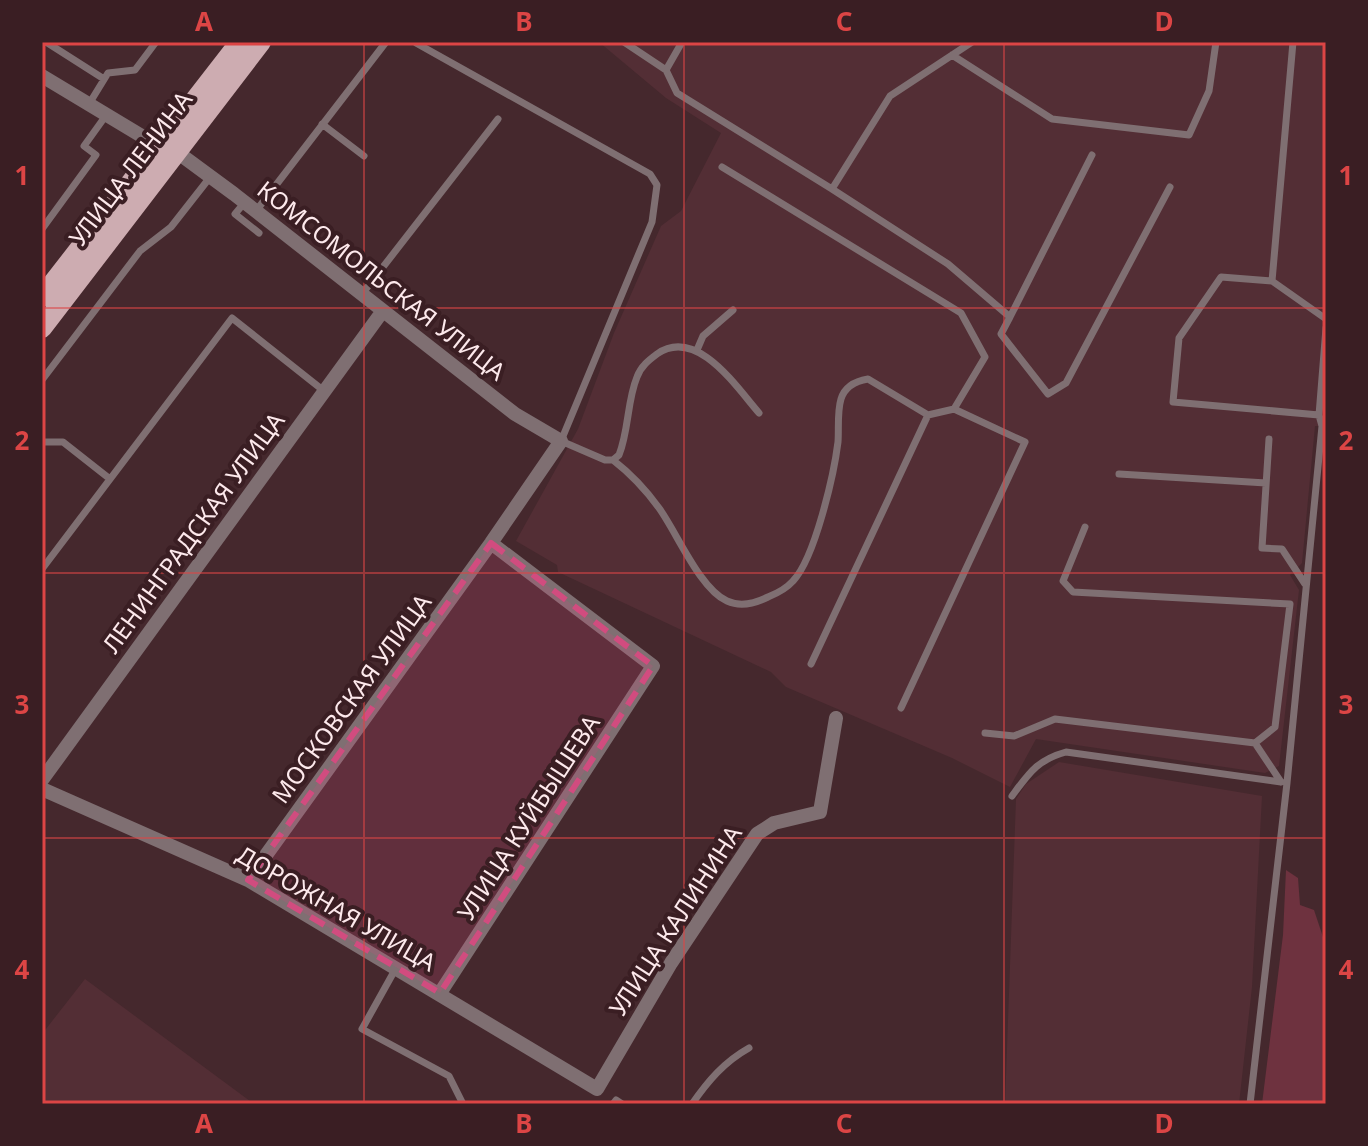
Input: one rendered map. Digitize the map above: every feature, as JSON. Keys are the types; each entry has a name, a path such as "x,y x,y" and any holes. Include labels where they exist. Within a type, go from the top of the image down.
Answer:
{"main road":[{"name":"УЛИЦА ЛЕНИНА","path":"42,328 240,42"},
{"name":"УЛИЦА ЛЕНИНА","path":"42,297 261,42"}],"street":[{"name":"КОМСОМОЛЬСКАЯ УЛИЦА","path":"42,76 211,176 515,414 561,441"},
{"name":"ЛЕНИНГРАДСКАЯ УЛИЦА","path":"42,780 382,312"},
{"name":"МОСКОВСКАЯ УЛИЦА","path":"248,880 561,441"},
{"name":"УЛИЦА КУЙБЫШЕВА","path":"440,993 653,666 491,543"},
{"name":"УЛИЦА КАЛИНИНА","path":"597,1089 671,963 757,834 774,823 820,812 836,718"},
{"name":"ДОРОЖНАЯ УЛИЦА","path":"42,789 248,880 597,1089"}],"lane":[{"path":"46,42 104,79"},
{"path":"89,104 108,73 135,70 156,42"},
{"path":"259,233 235,214 250,206 322,124 386,42"},
{"path":"624,42 666,70 677,93 948,264 1010,317"},
{"path":"666,70 682,42"},
{"path":"832,189 890,96 972,42"},
{"path":"952,55 1052,119 1189,135 1209,91 1216,42"},
{"path":"1272,281 1293,42"},
{"path":"416,43 650,174 657,185 648,220 561,441 605,460 613,460 636,479 658,507 710,589 726,601 740,604 760,601 781,592 795,579 806,558 828,495 841,400 847,388 856,381 868,379 928,415 954,409 1025,442 901,708"},
{"path":"42,229 96,155 84,146 107,114"},
{"path":"361,295 498,119"},
{"path":"322,124 364,156"},
{"path":"1092,155 1001,334 1048,394 1066,383 1170,187"},
{"path":"722,167 961,313 985,357 954,409"},
{"path":"42,380 140,251 171,227 211,176"},
{"path":"1319,415 1173,402 1179,338 1221,277 1272,281 1326,319"},
{"path":"697,350 703,336 733,310"},
{"path":"42,569 232,318 324,391"},
{"path":"1250,1104 1322,426 1319,415 1326,328"},
{"path":"613,460 622,446 637,377 647,361 663,350 674,347 697,350 712,359 759,413"},
{"path":"811,664 928,415"},
{"path":"1269,439 1262,548 1282,549 1305,584"},
{"path":"42,442 63,442 110,479"},
{"path":"1119,474 1266,483"},
{"path":"985,733 1014,736 1055,719 1255,743 1275,727 1290,604 1073,592 1063,581 1085,527"},
{"path":"1255,743 1284,782"},
{"path":"1012,796 1032,770 1047,758 1066,752 1284,782"},
{"path":"396,968 362,1029 449,1076 463,1104"},
{"path":"692,1104 717,1071 749,1048"},
{"path":"613,1104 616,1100 622,1104"}],"highlighted area":[{"path":"491,543 653,666 440,993 248,880"}],"shaded area":[{"path":"599,42 1326,42 1326,426 1315,426 1302,563 1290,575 1299,590 1279,766 1265,773 1036,739 1010,787 952,758 786,687 771,672 558,572 557,565 516,541 578,429 614,333 661,226 681,211 721,133 666,98"},
{"path":"1059,762 1262,796 1252,987 1239,1104 1005,1104 1016,799 1026,784"},
{"path":"1286,870 1298,878 1300,905 1314,910 1326,946 1326,1104 1262,1104 1283,935"},
{"path":"85,979 254,1104 42,1104 42,1034"}]}
